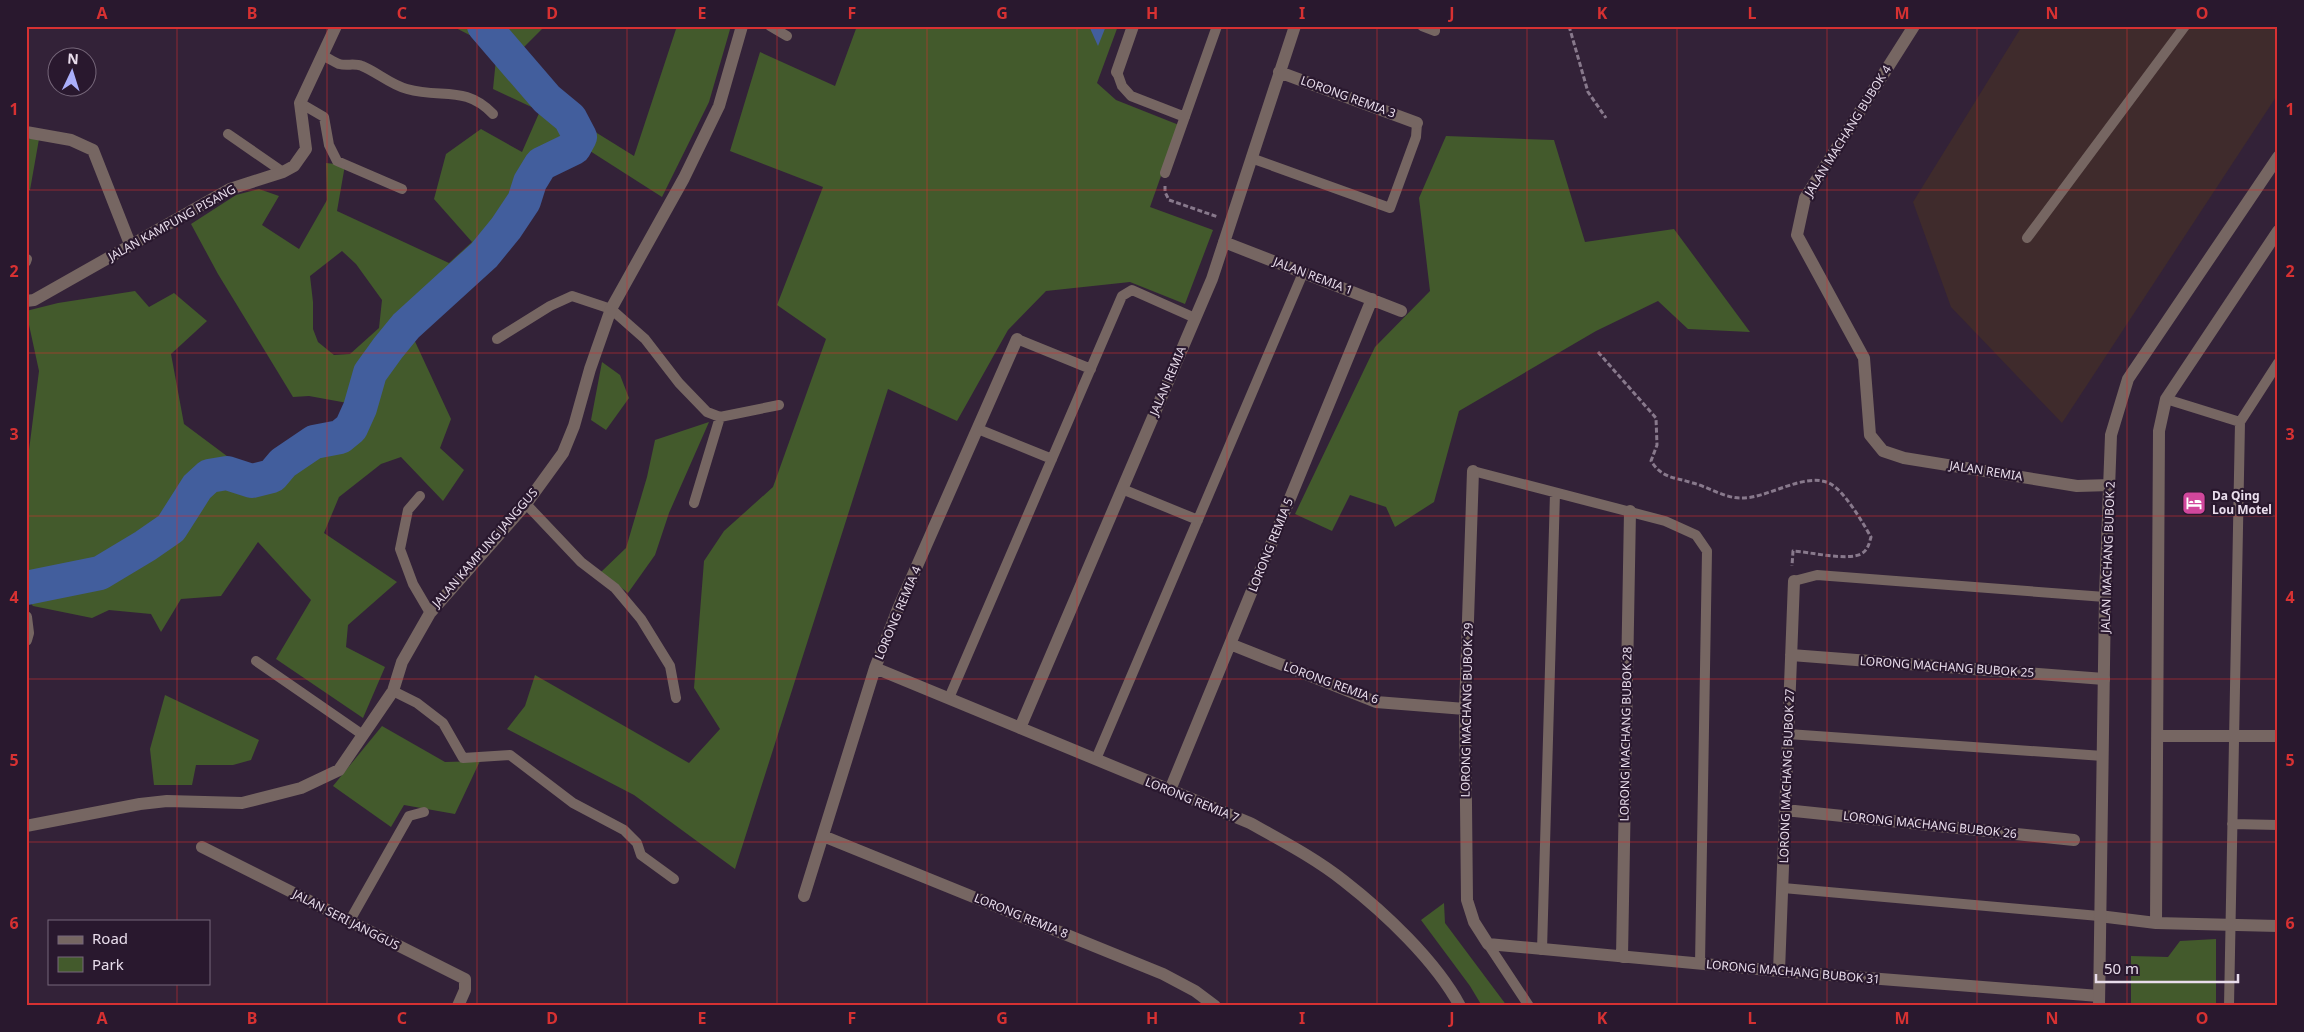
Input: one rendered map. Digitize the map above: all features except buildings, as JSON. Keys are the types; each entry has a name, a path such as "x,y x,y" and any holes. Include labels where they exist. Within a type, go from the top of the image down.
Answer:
{"street":[{"path":"300,103 336,26"},
{"name":"JALAN KAMPUNG JANGGUS","path":"26,826 140,804 184,801 242,802 301,788 339,770 393,691 402,662 430,613 526,504 563,453 574,426 590,368 611,308 684,178 719,106 742,26"},
{"path":"1117,72 1133,26"},
{"name":"JALAN REMIA","path":"1020,728 1195,318 1224,242 1295,26"},
{"name":"JALAN MACHANG BUBOK 4","path":"1870,435 1864,358 1798,235 1804,198 1914,26"},
{"name":"LORONG REMIA 3","path":"1279,72 1417,123"},
{"name":"JALAN KAMPUNG PISANG","path":"26,302 34,300 93,268 130,244 230,190 283,172 294,166 306,149 300,103"},
{"path":"26,132 71,140 93,150 130,244"},
{"name":"JALAN MACHANG BUBOK 2","path":"2099,1001 2105,597 2112,435 2128,379 2278,157"},
{"path":"2156,923 2159,431 2166,399 2278,231"},
{"name":"JALAN REMIA 1","path":"1224,242 1401,311"},
{"name":"LORONG REMIA 5","path":"1170,790 1372,299"},
{"name":"LORONG REMIA 4","path":"804,896 875,668 898,609 1017,339"},
{"name":"JALAN REMIA","path":"1870,435 1883,451 1904,458 2077,486 2111,485"},
{"name":"LORONG MACHANG BUBOK 29","path":"1473,472 1465,709 1467,900 1474,922 1488,944"},
{"name":"LORONG MACHANG BUBOK 28","path":"1622,957 1630,511"},
{"name":"LORONG MACHANG BUBOK 27","path":"1779,972 1794,581"},
{"path":"26,617 28,633 26,640"},
{"name":"LORONG REMIA 6","path":"1230,644 1376,702 1465,709"},
{"name":"LORONG MACHANG BUBOK 25","path":"1791,655 2104,679"},
{"name":"LORONG REMIA 7","path":"875,668 1250,823 1306,855 1344,881 1424,956 1460,1006"},
{"path":"2158,736 2278,736"},
{"name":"LORONG MACHANG BUBOK 26","path":"1785,810 2074,840"},
{"name":"LORONG REMIA 8","path":"823,836 1163,974 1195,991 1215,1006"},
{"name":"JALAN SERI JANGGUS","path":"202,847 465,979 465,990 458,1006"},
{"path":"2099,916 2156,923 2278,926"},
{"name":"LORONG MACHANG BUBOK 31","path":"1488,944 2099,1001"}],"lane":[{"path":"770,26 787,36"},
{"path":"1165,173 1217,26"},
{"path":"1422,26 1435,31 1434,26"},
{"path":"2027,238 2185,26"},
{"path":"322,55 340,64 360,65 405,89 433,94 459,94 470,97 481,102 493,114"},
{"path":"1117,72 1122,86 1131,96 1185,117"},
{"path":"300,103 324,117 329,145 337,161 402,189"},
{"path":"1251,158 1390,208 1416,136 1417,123"},
{"path":"228,134 283,172"},
{"path":"1096,759 1303,273"},
{"path":"948,698 1122,296 1132,290 1195,318"},
{"path":"497,339 550,306 572,296 611,308 645,339 678,383 707,412 720,417 778,405"},
{"path":"1017,339 1091,369"},
{"path":"2229,1006 2240,422 2278,363"},
{"path":"2166,399 2240,422"},
{"path":"694,503 720,417"},
{"path":"978,429 1052,460"},
{"path":"1473,472 1665,521 1696,535 1707,551 1700,964"},
{"path":"1122,489 1198,520"},
{"path":"1542,950 1555,493"},
{"path":"420,496 408,510 400,549 413,584 430,613"},
{"path":"526,504 581,562 615,588 641,620 670,666 676,698"},
{"path":"1794,581 1817,575 2105,597"},
{"path":"256,661 363,735"},
{"path":"393,691 417,703 443,723 463,758 510,755 573,803 624,830 637,843 641,856 674,879"},
{"path":"1788,734 2103,756"},
{"path":"349,922 408,816 424,812"},
{"path":"2232,824 2278,825"},
{"path":"1783,888 2099,916"},
{"path":"1488,944 1529,1006"}],"path":[{"path":"1569,26 1588,92 1606,118"},
{"path":"1165,173 1165,192 1169,200 1230,221"},
{"path":"1598,352 1656,418 1657,445 1651,461 1659,473 1739,498 1764,495 1804,481 1829,483 1839,491 1858,515 1871,537 1867,549 1860,554 1849,556 1793,551 1791,558 1794,581"}],"shaded area":[{"path":"2022,26 2278,26 2278,94 2062,423 1951,307 1913,202"}],"green space":[{"path":"452,26 545,26 519,52 584,125 634,156 677,26 731,26 709,102 662,197 590,151 552,174 502,255 448,300 412,335 451,419 440,448 464,470 443,501 401,457 381,464 339,497 324,533 397,582 348,625 346,647 385,667 363,718 276,659 311,600 258,542 221,596 181,599 161,632 151,614 109,610 92,618 33,606 26,598 26,474 39,371 26,311 58,303 135,291 149,307 174,293 207,321 171,354 184,424 247,471 266,469 311,436 334,432 347,421 353,404 309,396 293,397 218,274 191,224 236,195 259,189 279,196 262,225 299,249 327,200 326,163 345,165 337,211 449,263 472,242 434,199 446,154 481,129 522,152 540,111 493,89 497,49","holes":["342,251 356,264 382,300 379,328 350,354 334,355 318,342 313,329 313,302 310,276"]},
{"path":"857,26 1118,26 1097,83 1116,100 1179,125 1150,207 1213,230 1185,304 1130,282 1046,291 1008,330 957,421 888,389 735,869 634,795 507,729 525,706 535,675 689,763 720,729 694,688 704,561 724,531 773,487 826,339 777,305 823,187 730,151 760,52 835,86"},
{"path":"1446,136 1554,140 1585,242 1674,229 1750,332 1688,329 1658,301 1596,331 1459,411 1434,502 1395,527 1386,507 1350,495 1332,531 1295,514 1375,347 1430,291 1419,198"},
{"path":"26,139 39,139 30,190 26,190"},
{"path":"602,362 620,375 629,398 606,430 591,420"},
{"path":"709,422 669,513 655,555 628,593 601,572 626,548 647,477 655,440"},
{"path":"165,695 259,740 251,760 233,765 196,765 192,785 154,785 150,749"},
{"path":"382,726 445,762 480,761 455,814 404,805 391,827 333,786"},
{"path":"1444,903 1445,923 1507,1006 1482,1006 1470,986 1421,920"},
{"path":"2216,939 2216,1006 2131,1006 2131,956 2168,957 2180,941"}],"water":[{"path":"1089,26 1106,26 1098,46"}],"waterway":[{"path":"26,588 100,573 145,546 171,528 197,487 209,476 227,473 252,481 272,476 283,463 314,442 340,437 351,428 360,408 370,373 388,348 406,326 484,255 506,228 524,201 530,182 541,164 574,148 580,137 570,118 547,99 484,26"}],"place":[{"name":"Da Qing Lou Motel","path":"2194,503"}]}
